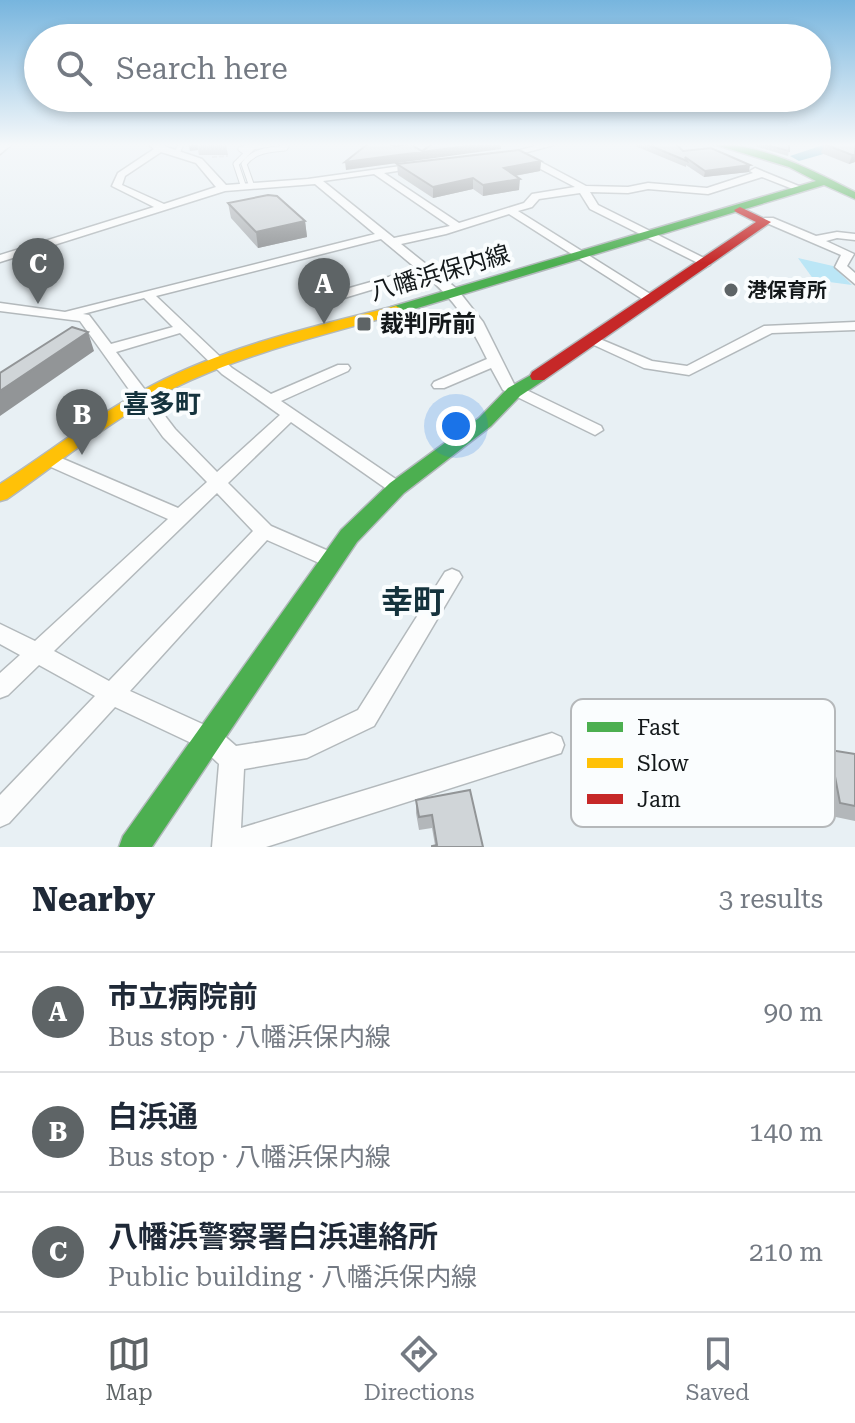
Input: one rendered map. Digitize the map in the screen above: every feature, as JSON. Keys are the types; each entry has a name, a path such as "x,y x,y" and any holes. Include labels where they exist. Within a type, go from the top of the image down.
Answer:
{"main road":[{"name":"八幡浜保内線","path":"0,494 144,397 220,363 740,210 818,184"},
{"path":"831,184 855,196"},
{"path":"134,847 211,740 349,536 397,488 485,422 514,392 765,222 740,210"}],"street":[{"path":"118,184 117,186 161,206"},
{"path":"215,184 224,188"},
{"path":"0,259 224,188 266,184"},
{"path":"322,184 453,292 476,322 508,387 595,430"},
{"path":"394,184 458,227"},
{"path":"575,184 585,189 594,207 706,263"},
{"path":"64,314 388,238 458,227 528,205 536,196 585,189 628,190 648,186 708,191 731,184"},
{"path":"786,184 801,189"},
{"path":"509,210 586,256 650,300"},
{"path":"765,222 769,220 848,254 841,267 855,280"},
{"path":"814,240 837,235 855,237"},
{"path":"319,301 425,270"},
{"path":"147,294 220,363 268,401 291,413 397,488"},
{"path":"0,307 84,318 169,433 264,531 333,561"},
{"path":"590,340 649,365 689,371 769,329 855,326"},
{"path":"106,350 183,328"},
{"path":"439,385 494,361"},
{"path":"268,401 343,368"},
{"path":"0,688 291,413"},
{"path":"48,459 181,517"},
{"path":"0,814 264,531"},
{"path":"232,759 307,746 366,718 452,577"},
{"path":"0,633 112,694 211,740 232,759"},
{"path":"232,759 226,847 552,745"}],"shaded area":[{"path":"798,258 833,266 852,285 814,280"}],"building":[{"path":"277,196 305,221 256,232 228,203"},
{"path":"72,327 88,332 0,391 0,373"},
{"path":"835,751 855,754 855,806 840,803 835,776"},
{"path":"470,790 483,847 432,847 437,845 432,815 419,817 416,800"}],"traffic: fast":[{"path":"396,310 818,184"},
{"path":"830,184 855,196"},
{"path":"134,847 349,536 397,488 485,422 514,392 538,376"}],"traffic: slow":[{"path":"0,494 137,401 186,376 263,348 396,310"}],"traffic: jam":[{"path":"538,376 765,222 740,210"}],"place":[{"name":"港保育所","path":"731,290"},
{"name":"八幡浜警察署白浜連絡所","path":"38,304"},
{"name":"市立病院前","path":"324,324"},
{"name":"裁判所前","path":"364,324"},
{"name":"白浜通","path":"82,455"}],"district":[{"name":"喜多町","path":"162,404"},
{"name":"幸町","path":"413,602"}]}
